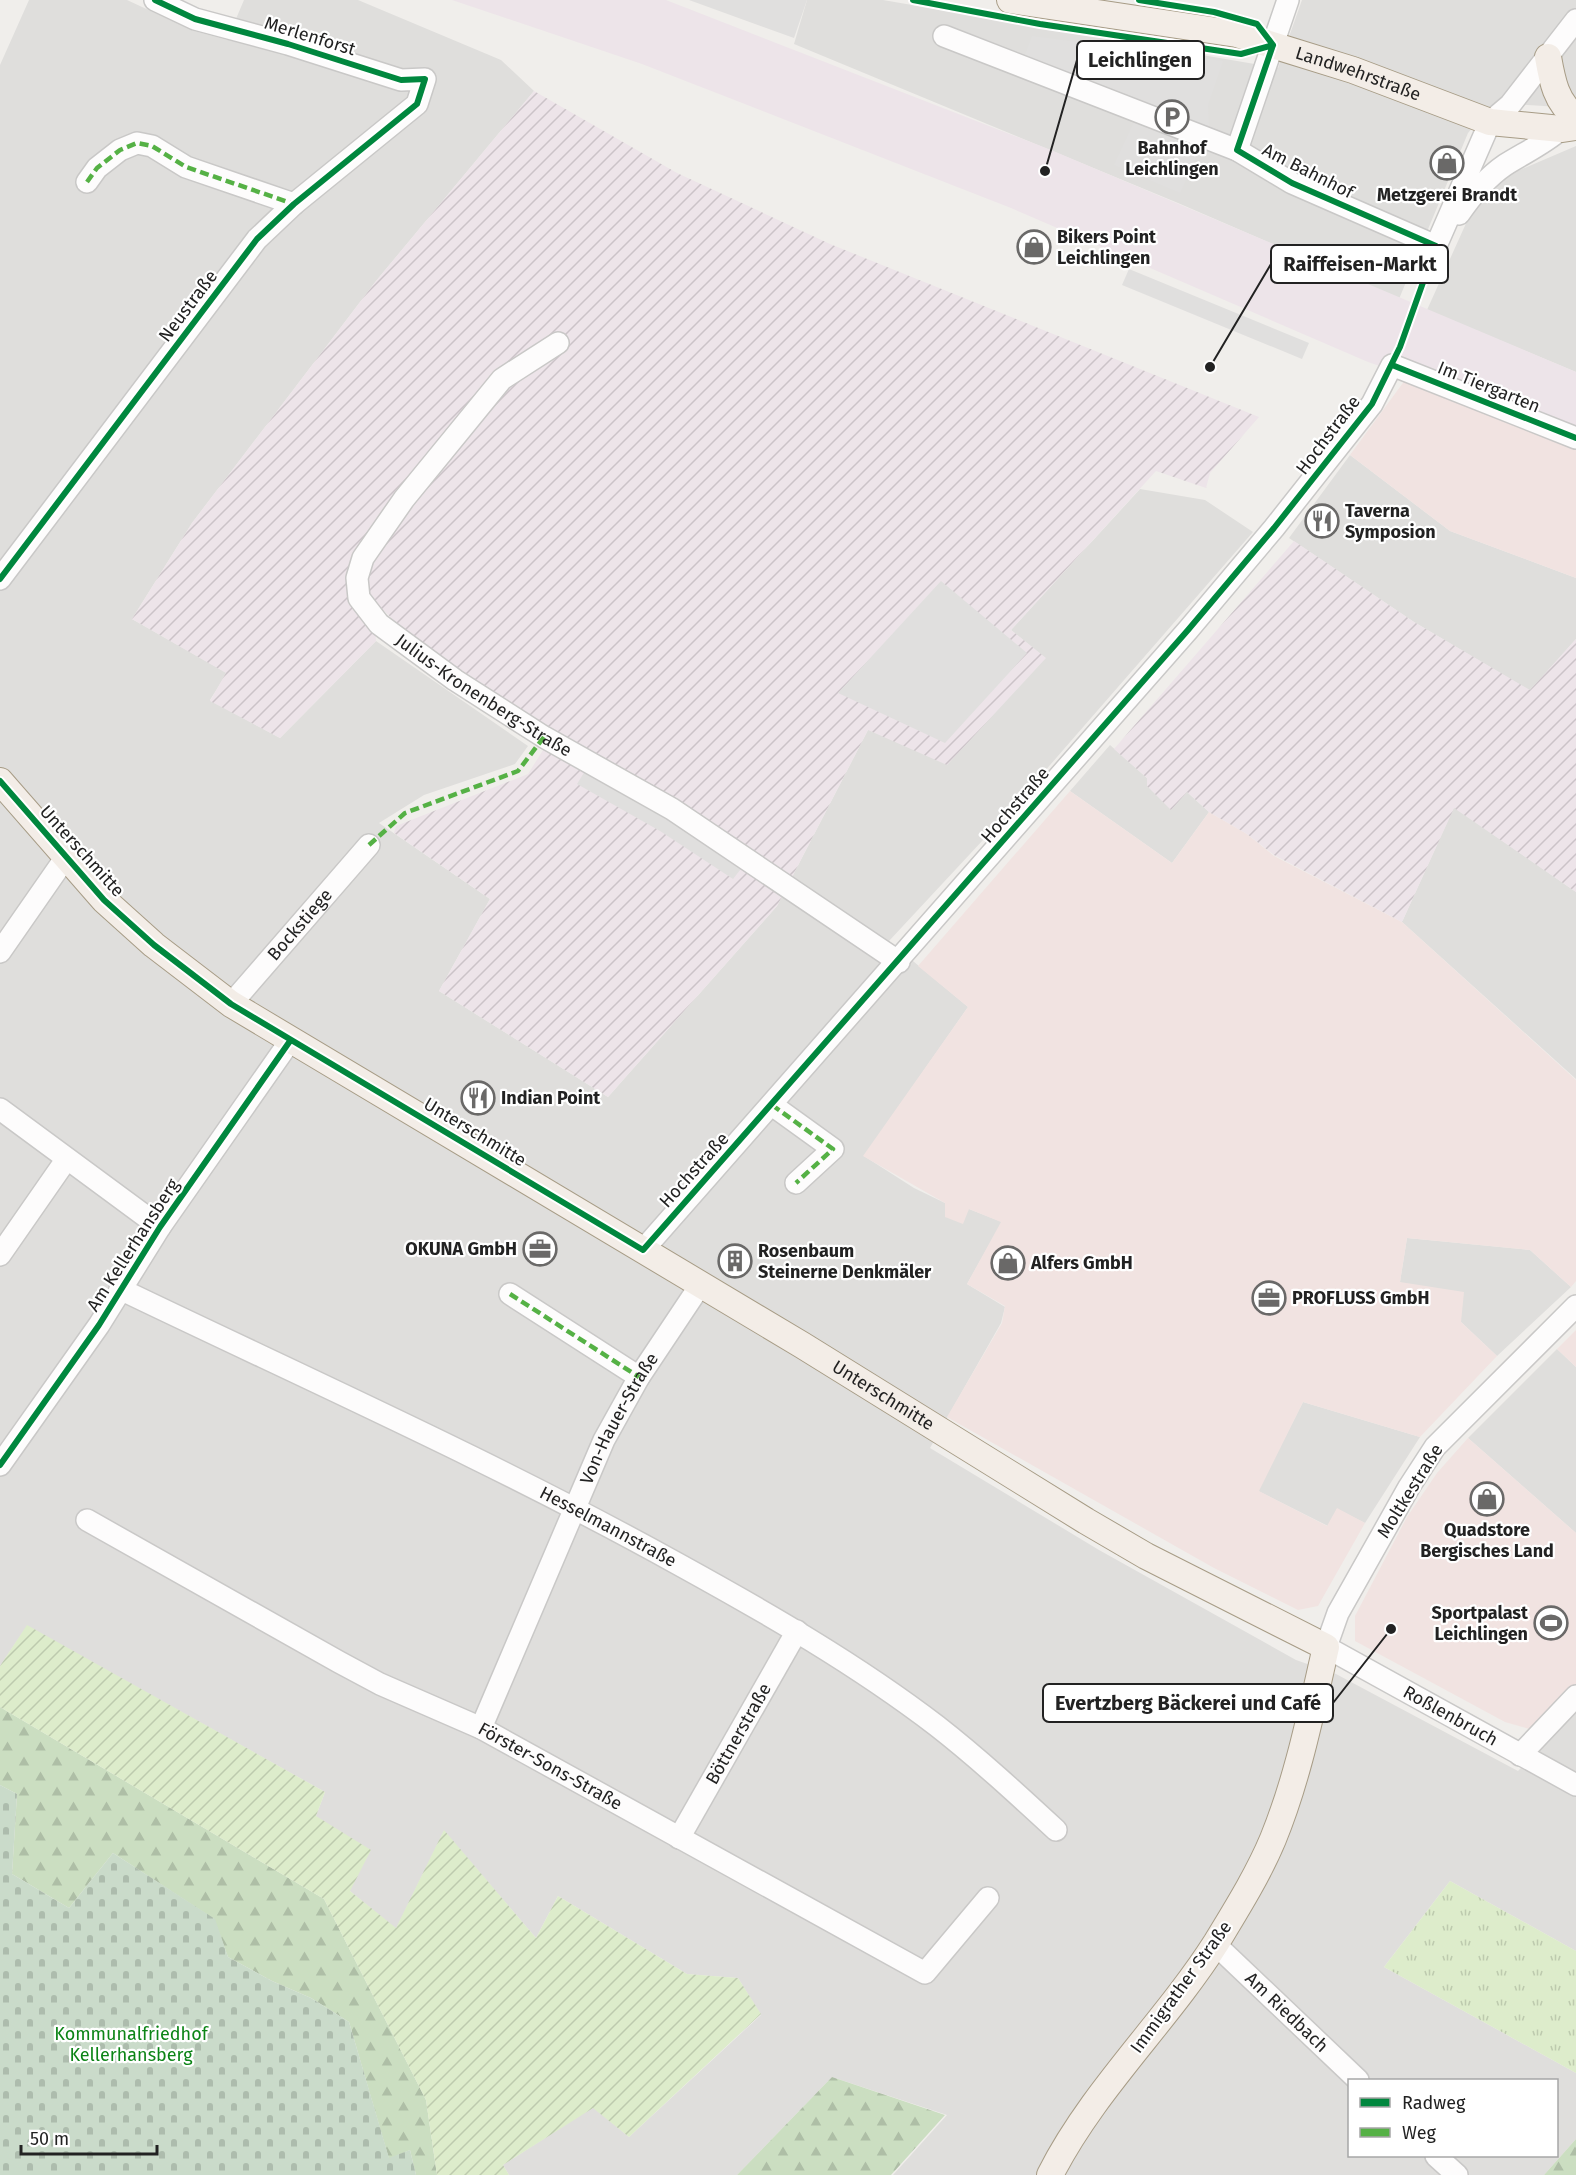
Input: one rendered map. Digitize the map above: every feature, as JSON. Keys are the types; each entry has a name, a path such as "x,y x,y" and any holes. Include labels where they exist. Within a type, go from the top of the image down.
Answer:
{"main road":[{"name":"Landwehrstraße","path":"1010,0 1237,34 1353,70 1490,122 1571,124"},
{"path":"1548,57 1551,79 1571,124"},
{"name":"Unterschmitte","path":"0,781 104,900 154,945 231,1004"},
{"path":"231,1004 290,1041"},
{"name":"Unterschmitte","path":"290,1041 701,1284 1086,1521 1146,1556 1326,1647"},
{"name":"Immigrather Straße","path":"1050,2175 1079,2124 1215,1944 1273,1840 1297,1771 1326,1647"}],"street":[{"name":"Merlenforst","path":"155,0 195,19 288,44 400,80 425,79"},
{"name":"Am Bahnhof","path":"1237,150 1288,0"},
{"path":"1436,246 1490,122 1510,105 1576,20"},
{"name":"Am Bahnhof","path":"944,36 1237,150 1292,183 1436,246"},
{"name":"Neustraße","path":"0,579 257,239 294,204 417,104 425,79"},
{"path":"1436,246 1481,185 1504,166 1545,143 1571,124"},
{"path":"87,182 97,168 120,150 137,143 152,146 186,167 294,204"},
{"name":"Julius-Kronenberg-Straße","path":"558,343 502,379 404,499 363,558 357,578 359,598 379,624 455,680 544,737 672,809 899,962"},
{"name":"Hochstraße","path":"643,1250 899,962 1274,528 1372,404 1392,365"},
{"name":"Im Tiergarten","path":"1392,365 1576,438"},
{"name":"Bockstiege","path":"231,1004 369,845"},
{"path":"0,952 66,857"},
{"name":"Am Kellerhansberg","path":"0,1465 99,1326 160,1227 290,1041"},
{"path":"772,1105 833,1149 796,1183"},
{"path":"0,1109 66,1160 160,1227"},
{"path":"0,1255 66,1160"},
{"name":"Von-Hauer-Straße","path":"481,1728 604,1440 639,1377 701,1284"},
{"name":"Hesselmannstraße","path":"120,1289 357,1400 575,1507 797,1631 935,1725 975,1756 1056,1830"},
{"path":"510,1294 639,1377"},
{"name":"Moltkestraße","path":"1326,1647 1338,1613 1409,1486 1435,1447 1576,1306"},
{"name":"Förster-Sons-Straße","path":"87,1520 370,1678 481,1728 925,1973 988,1898"},
{"name":"Böttnerstraße","path":"679,1838 797,1631"},
{"name":"Roßlenbruch","path":"1326,1647 1576,1785"},
{"path":"1520,1755 1576,1696"},
{"name":"Am Riedbach","path":"1215,1944 1357,2079"},
{"path":"1437,2157 1457,2175"}],"shaded area":[{"path":"29,0 127,0 194,31 227,40 244,0 358,0 501,60 534,91 376,281 192,523 132,619 227,673 210,700 280,738 376,641 528,746 515,764 424,795 379,823 490,899 439,991 608,1097 777,906 868,730 1045,658 1011,630 1140,489 1205,500 1253,532 1010,811 889,941 968,1007 864,1156 914,1188 945,1203 969,1209 1002,1222 967,1284 1005,1307 1001,1323 930,1448 1099,1550 1296,1660 1336,1674 1518,1771 1576,1711 1576,1951 1450,1881 1384,1967 1576,2073 1576,2139 1544,2175 1467,2175 1453,2162 1440,2175 893,2175 947,2115 832,2077 737,2175 509,2175 503,2165 593,2107 629,2137 761,2015 738,1978 687,1974 558,1896 536,1938 444,1831 396,1929 350,1891 316,1816 325,1792 27,1626 0,1666 0,65"},
{"path":"452,0 666,0 1051,150 1576,372 1576,434 1368,362 1011,208 642,64"},
{"path":"689,0 807,0 794,38"},
{"path":"807,0 883,0 1278,68 1302,0 1576,0 1576,108 1494,103 1468,133 1399,299 1178,203 794,44"},
{"name":"Bahnhof Leichlingen","path":"1032,36 1223,61 1208,105 1209,129 1180,193 1114,165 1142,105 1023,60"},
{"path":"534,91 677,173 830,244 1259,417 1210,473 1206,488 1156,471 1011,630 1046,658 947,765 868,730 777,906 608,1097 439,991 490,899 394,833 396,826 528,774 555,731 474,682 412,638 373,600 376,641 280,738 210,701 226,673 132,619 192,523 376,281"},
{"path":"1576,146 1576,372 1427,310 1477,199 1508,175"},
{"path":"1129,269 1309,343 1302,359 1122,285"},
{"path":"1408,376 1576,446 1576,578 1450,531 1350,455"},
{"path":"1350,455 1450,531 1576,578 1576,639 1530,691 1414,622 1289,538"},
{"path":"1294,541 1414,622 1530,690 1576,639 1576,892 1454,808 1402,922 1274,855 1247,834 1209,812 1187,792 1171,810 1147,786 1147,778 1114,749"},
{"path":"941,581 1027,653 945,743 838,693"},
{"path":"1110,745 1147,778 1171,809 1187,792 1209,812 1172,863 1070,791"},
{"path":"585,771 668,817 744,865 733,879 660,831 577,784"},
{"path":"1070,791 1172,863 1209,812 1247,834 1274,856 1402,922 1576,1080 1576,1281 1571,1287 1530,1250 1407,1238 1400,1282 1464,1292 1461,1322 1497,1356 1420,1437 1303,1402 1259,1491 1327,1526 1337,1508 1365,1523 1318,1606 1298,1610 1214,1568 947,1417 1002,1323 1005,1306 967,1284 1001,1222 969,1209 963,1224 945,1217 945,1203 863,1156 968,1007 918,966"},
{"path":"1454,807 1576,892 1576,1079 1402,922"},
{"path":"1407,1238 1530,1250 1571,1287 1497,1356 1461,1322 1400,1282"},
{"path":"1576,1330 1576,1367 1557,1349"},
{"path":"1557,1349 1576,1367 1576,1533 1468,1438"},
{"path":"1303,1402 1420,1437 1365,1523 1337,1509 1328,1526 1258,1491"},
{"path":"1468,1438 1576,1533 1576,1685 1533,1730 1505,1722 1355,1641 1355,1616 1407,1517 1437,1473"}],"green space":[{"path":"27,1625 325,1792 316,1816 371,1850 350,1891 396,1928 444,1830 536,1938 558,1896 687,1974 738,1978 761,2014 629,2137 593,2108 503,2165 509,2175 437,2175 426,2100 324,1899 0,1707 0,1666"},
{"path":"0,1707 324,1899 426,2100 437,2175 416,2175 410,2150 389,2159 349,2022 311,1998 272,1981 228,1957 214,1919 113,1853 69,1908 12,1874 17,1794 0,1785"},
{"name":"Kommunalfriedhof Kellerhansberg","path":"0,1785 17,1794 12,1874 69,1908 113,1853 215,1919 228,1957 272,1981 311,1998 349,2022 389,2158 410,2150 416,2175 0,2175"},
{"path":"1450,1881 1576,1951 1576,2073 1384,1967"},
{"path":"832,2077 945,2115 891,2175 737,2175"},
{"path":"1576,2139 1576,2175 1544,2175"}],"marked path":[{"path":"87,182 97,168 120,150 137,143 152,146 186,167 294,204"},
{"path":"369,845 405,813 518,771 544,737"},
{"path":"772,1105 833,1149 796,1183"},
{"path":"510,1294 639,1377"}],"cycle path":[{"path":"0,579 257,239 294,204 417,104 425,79 401,80 288,44 195,19 155,0"},
{"path":"913,0 1040,24 1241,54 1273,45"},
{"path":"1139,0 1214,12 1257,24 1273,45"},
{"path":"0,781 104,900 154,945 231,1004 643,1250 1188,630 1274,528 1372,404 1400,347 1436,246 1292,183 1237,150 1273,45"},
{"path":"1392,365 1576,438"},
{"path":"0,1465 99,1325 160,1227 290,1041"}],"place":[{"name":"Bahnhof Leichlingen","path":"1172,117"},
{"name":"Metzgerei Brandt","path":"1447,163"},
{"name":"Leichlingen","path":"1045,171"},
{"name":"Bikers Point Leichlingen","path":"1034,247"},
{"name":"Raiffeisen-Markt","path":"1210,367"},
{"name":"Taverna Symposion","path":"1322,521"},
{"name":"Indian Point","path":"478,1098"},
{"name":"OKUNA GmbH","path":"540,1249"},
{"name":"Rosenbaum Steinerne Denkmäler","path":"735,1261"},
{"name":"Alfers GmbH","path":"1008,1263"},
{"name":"PROFLUSS GmbH","path":"1269,1298"},
{"name":"Quadstore Bergisches Land","path":"1487,1499"},
{"name":"Sportpalast Leichlingen","path":"1551,1623"},
{"name":"Evertzberg Bäckerei und Café","path":"1391,1629"}]}
